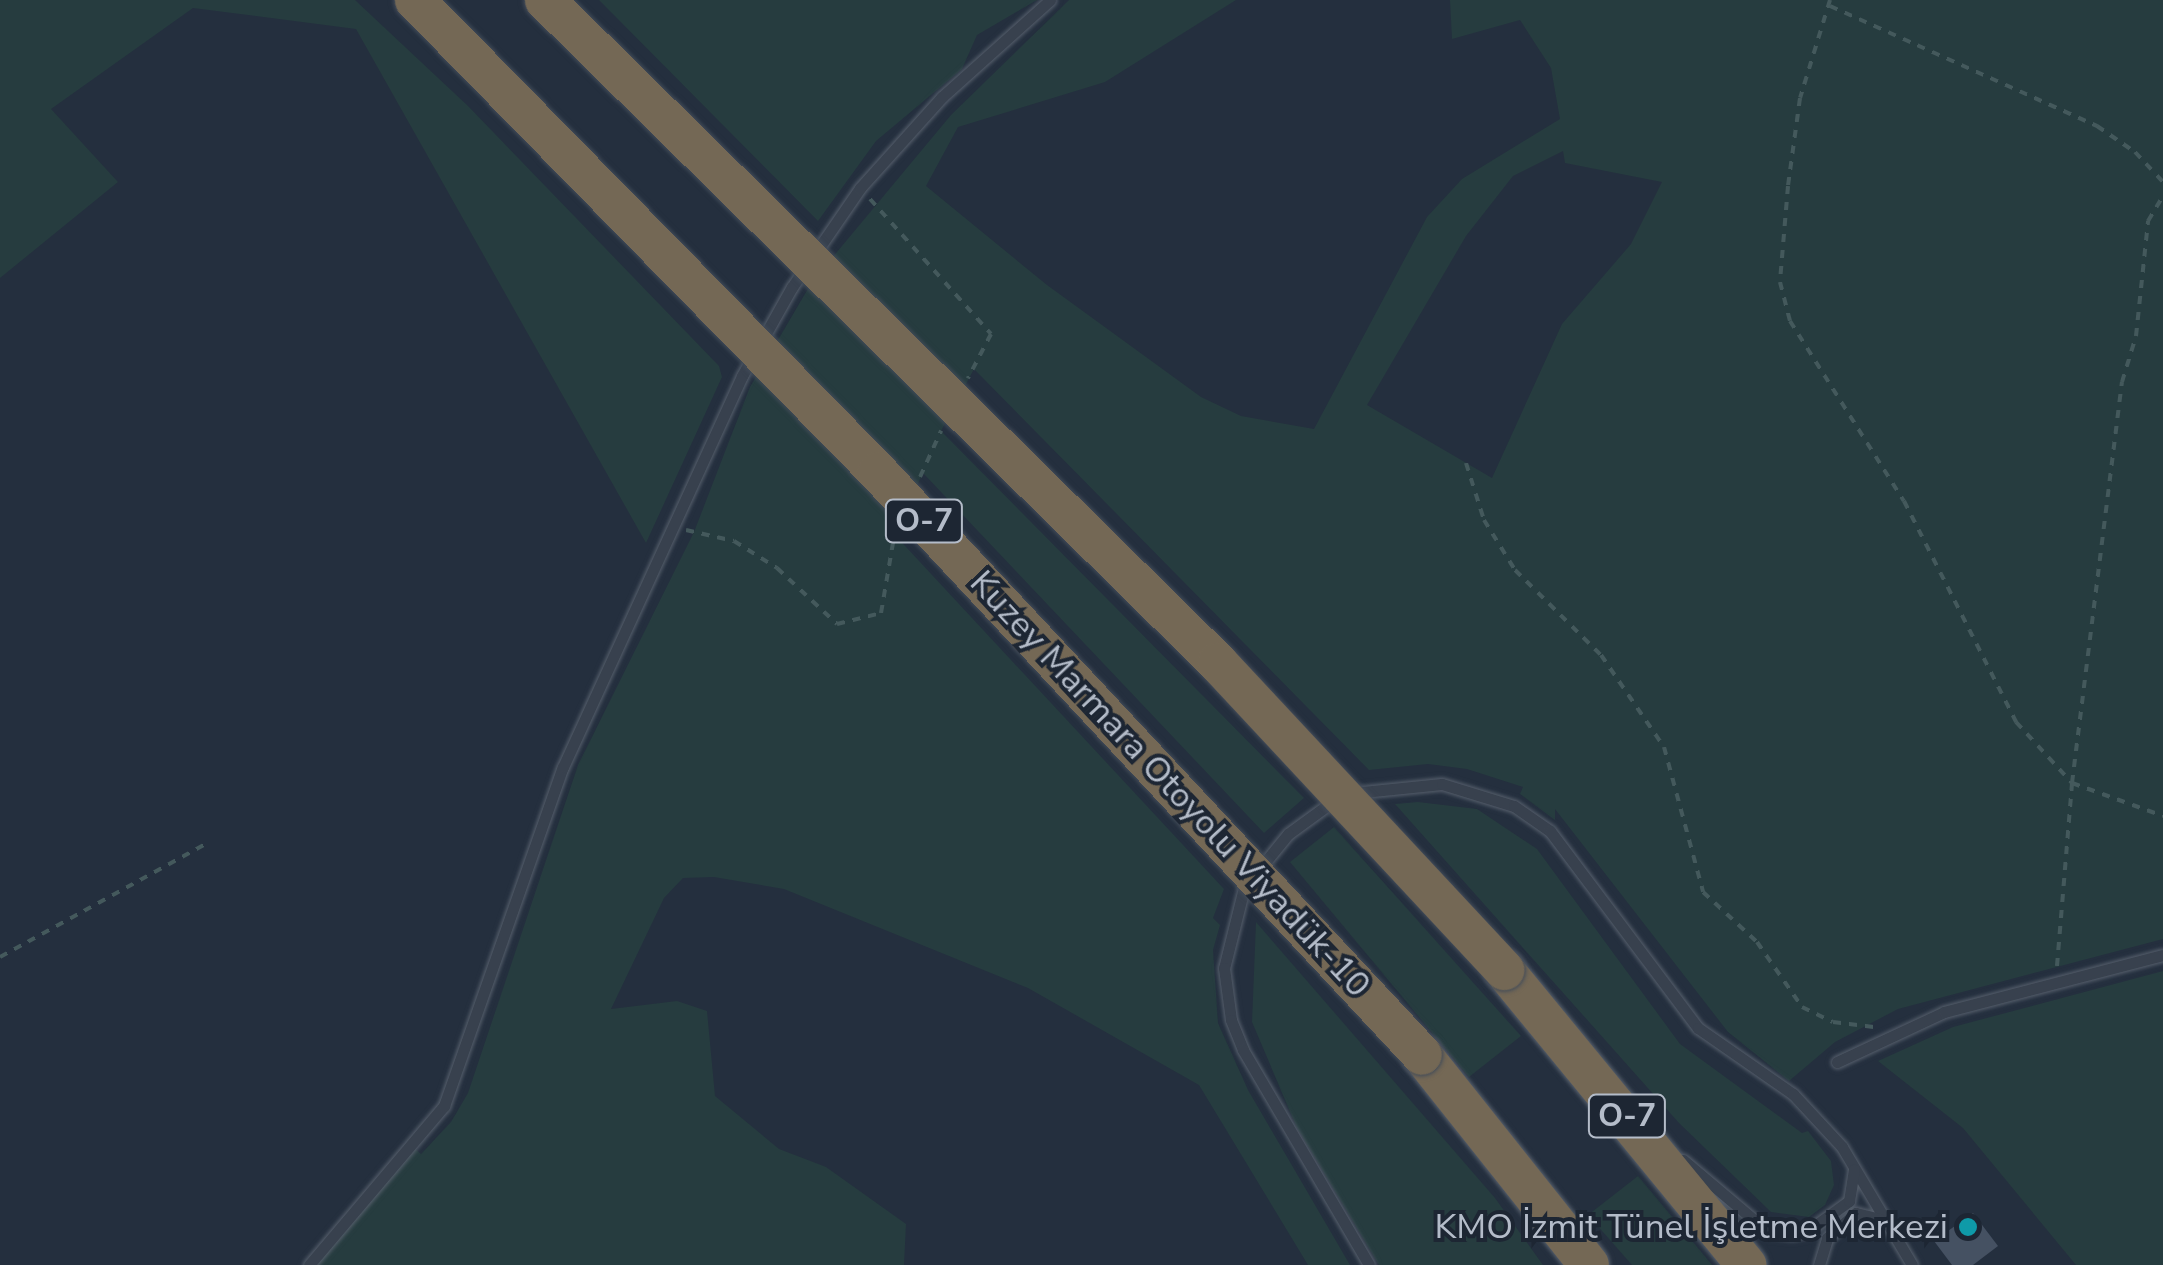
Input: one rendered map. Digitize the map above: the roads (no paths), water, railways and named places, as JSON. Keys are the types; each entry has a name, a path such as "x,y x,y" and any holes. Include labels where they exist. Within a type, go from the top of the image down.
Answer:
{"highway":[{"name":"Kuzey Marmara Otoyolu Viyadük-10","path":"414,0 878,472 1422,1054 1534,1196"},
{"name":"O-7","path":"545,0 1205,650 1504,970 1623,1110 1746,1265"},
{"name":"O-7","path":"1534,1196 1588,1265"}],"lane":[{"path":"309,1265 444,1106 571,749 742,376 792,287 860,188 930,110 1050,0"},
{"path":"1369,1265 1244,1050 1231,1020 1224,968 1244,888 1266,854 1340,796 1374,788 1442,784 1484,793 1550,831 1698,1028 1792,1094 1854,1168 1880,1219 1912,1265"},
{"path":"1837,1062 1900,1031 2056,981 2163,955"},
{"path":"1623,1110 1768,1232 1808,1231 1868,1197"},
{"path":"1819,1265 1827,1238 1853,1207 1854,1168"},
{"path":"1534,1196 1568,1265"},
{"path":"1853,1207 1880,1219"}],"place":[{"name":"KMO İzmit Tünel İşletme Merkezi","path":"1968,1227"}]}
